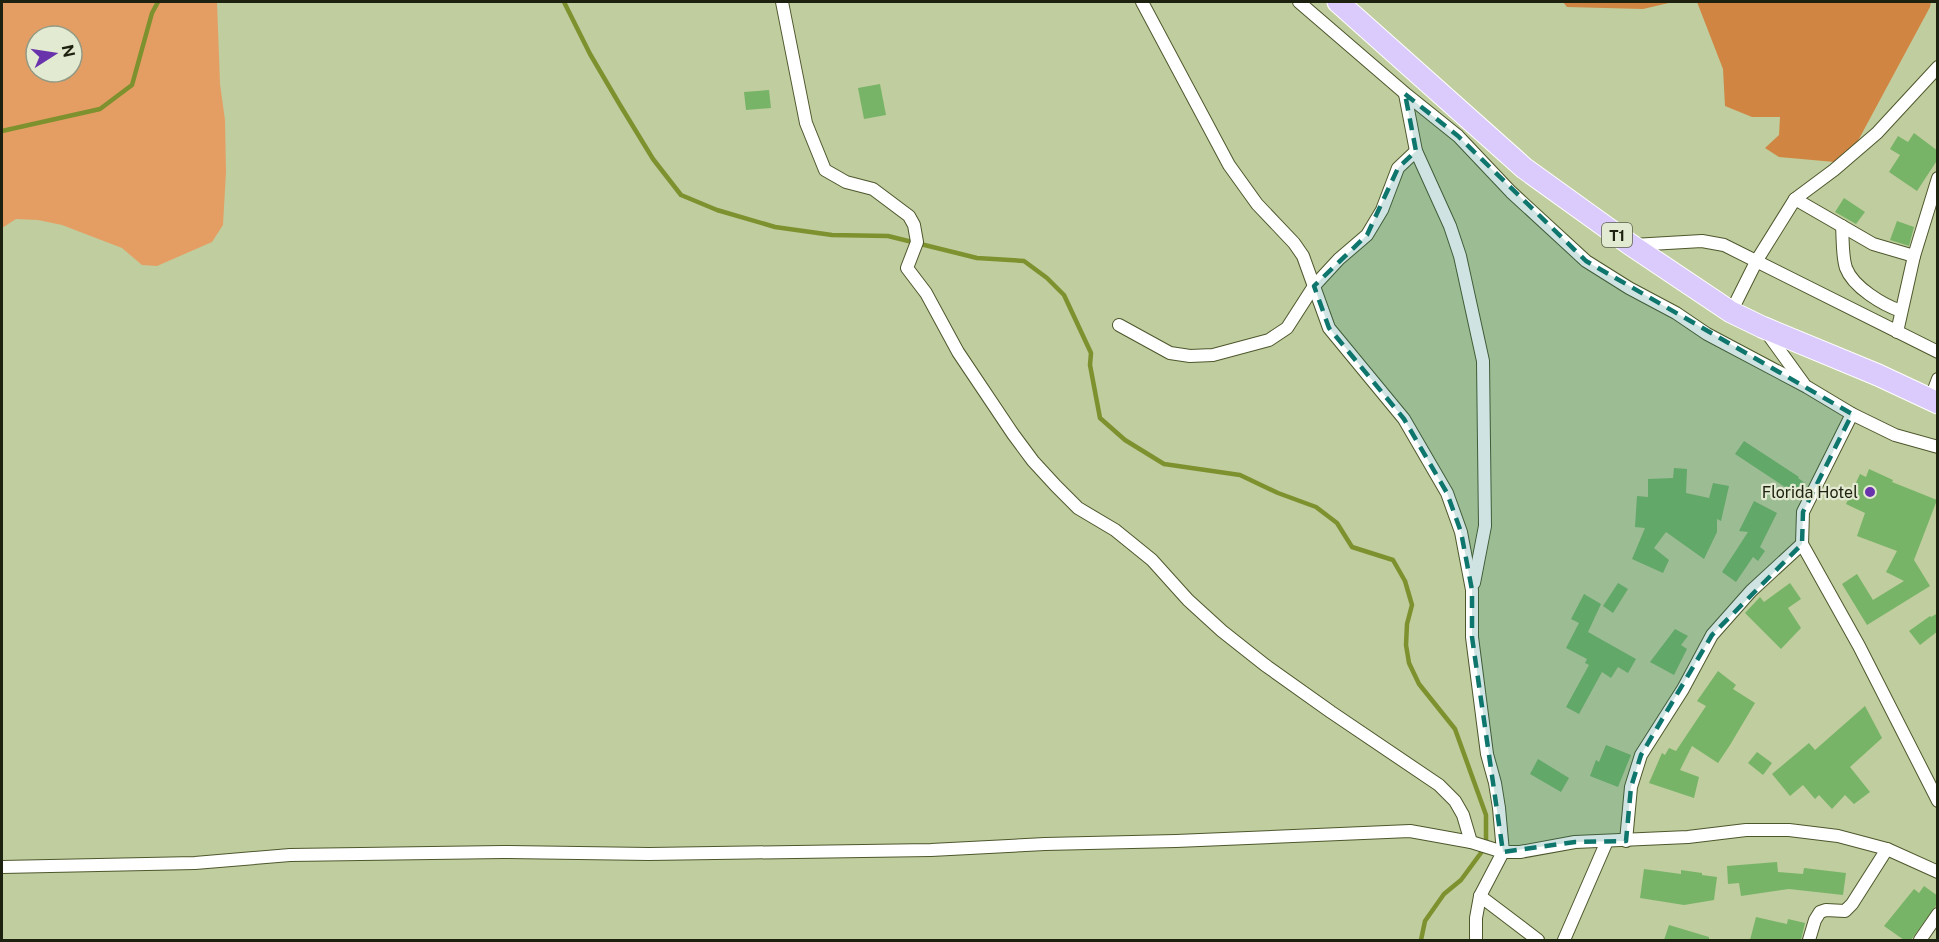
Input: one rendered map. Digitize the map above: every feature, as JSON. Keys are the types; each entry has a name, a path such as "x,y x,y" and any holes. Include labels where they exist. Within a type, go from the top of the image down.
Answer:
{"highway":[{"name":"T1","path":"1338,2 1524,168 1631,246 1731,312 1934,401"}],"street":[{"path":"782,2 806,123 825,170 846,182 873,189 909,216 914,225 917,242 907,268 910,275 926,293 958,352 1033,461 1078,508 1115,530 1152,560 1188,600 1222,631 1331,712 1439,785 1455,801 1472,842"},
{"path":"1142,2 1229,165 1257,204 1294,243 1303,256 1329,328 1404,419 1447,493 1461,532 1472,590 1472,637 1487,754 1499,808 1503,852 1480,896 1476,918 1476,940"},
{"path":"1299,2 1405,94 1458,136 1511,192 1586,261 1629,288 1676,313 1707,334 1807,387 1852,414 1895,435 1938,447"},
{"path":"1731,312 1757,260 1795,199 1834,170 1877,133 1938,67"},
{"path":"1405,94 1416,151 1450,225 1460,256 1483,361 1485,526 1472,590"},
{"path":"1119,325 1170,353 1190,356 1213,355 1269,340 1287,328 1314,286 1367,235 1382,210 1398,168 1416,151"},
{"path":"1897,332 1914,256 1938,178"},
{"path":"1795,199 1873,244 1914,256"},
{"path":"1842,226 1845,266 1850,278 1884,305 1901,311"},
{"path":"1631,246 1702,241 1724,245 1938,352"},
{"path":"1762,327 1807,387"},
{"path":"1934,401 1938,379"},
{"path":"1852,414 1803,512 1802,544 1859,646 1938,801"},
{"path":"1626,841 1631,787 1641,755 1683,689 1712,635 1751,591 1802,544"},
{"path":"2,867 195,864 290,855 503,852 649,854 931,850 1392,831 1410,831 1472,842 1503,852 1534,850 1575,842 1688,837 1746,830 1789,830 1838,836 1887,849 1938,872"},
{"path":"1564,940 1606,841"},
{"path":"1809,940 1820,912 1845,911 1852,904 1887,849"},
{"path":"1480,896 1538,940"},
{"path":"1920,940 1938,914"}],"highlighted area":[{"path":"1405,94 1458,136 1586,261 1852,414 1803,512 1802,544 1712,635 1641,755 1631,787 1626,841 1575,842 1503,852 1472,637 1472,590 1461,532 1447,493 1404,419 1329,328 1314,286 1367,235 1398,168 1416,151"}],"shaded area":[{"path":"2,2 217,2 226,172 223,225 212,242 157,266 142,265 122,248 62,225 38,220 16,219 2,228"},
{"path":"1563,2 1673,2 1643,9 1567,7"},
{"path":"1697,2 1931,2 1846,163 1779,157 1765,148 1779,135 1780,117 1752,117 1725,106 1723,69"}],"building":[{"path":"880,84 886,115 864,119 858,88"},
{"path":"769,90 771,108 746,110 744,92"},
{"path":"1914,133 1938,151 1938,159 1917,191 1889,172 1900,155 1890,149 1898,136 1908,142"},
{"path":"1844,198 1865,212 1856,224 1835,212"},
{"path":"1897,221 1914,227 1909,246 1890,240"},
{"path":"1744,441 1805,483 1797,495 1735,454"},
{"path":"1674,468 1687,469 1686,493 1709,498 1713,483 1729,486 1721,521 1717,519 1717,532 1704,559 1666,532 1654,548 1669,560 1663,573 1632,559 1645,528 1635,527 1637,496 1648,497 1648,479 1673,478"},
{"path":"1869,469 1893,480 1892,482 1937,500 1914,560 1930,586 1867,625 1842,584 1857,574 1873,600 1904,581 1886,572 1897,551 1857,536 1865,513 1846,504 1860,474 1866,477"},
{"path":"1754,501 1777,513 1760,547 1765,551 1758,561 1753,557 1736,582 1722,572 1748,532 1739,531"},
{"path":"1618,583 1628,589 1613,613 1603,606"},
{"path":"1790,583 1801,599 1788,608 1801,628 1781,649 1745,613 1760,597 1764,602"},
{"path":"1584,594 1601,604 1588,632 1636,659 1628,673 1618,667 1611,678 1602,672 1579,714 1566,707 1589,665 1585,663 1587,659 1566,648 1579,623 1571,619"},
{"path":"1938,613 1938,631 1920,645 1909,631"},
{"path":"1675,629 1688,636 1681,645 1687,649 1674,675 1650,662"},
{"path":"1718,671 1736,685 1733,689 1755,703 1730,745 1718,763 1692,746 1680,770 1699,777 1694,798 1649,783 1662,753 1665,755 1669,748 1676,751 1706,706 1697,701"},
{"path":"1865,706 1882,738 1850,767 1870,792 1854,804 1845,795 1832,809 1819,795 1815,799 1803,785 1790,796 1772,774 1809,743 1815,750"},
{"path":"1606,745 1631,755 1618,787 1590,776 1596,760 1599,762"},
{"path":"1757,752 1772,763 1763,775 1748,763"},
{"path":"1538,759 1569,778 1561,792 1530,774"},
{"path":"1777,862 1778,872 1803,874 1804,868 1846,873 1843,895 1789,889 1741,896 1739,883 1728,884 1727,866"},
{"path":"1644,869 1681,874 1681,870 1717,877 1714,900 1684,905 1640,898"},
{"path":"1924,886 1938,896 1938,903 1911,940 1904,940 1884,926 1914,889 1919,893"},
{"path":"1756,917 1787,924 1788,919 1805,923 1801,940 1750,940"},
{"path":"1669,925 1709,937 1709,940 1664,940"}],"waterway":[{"path":"2,131 100,109 132,85 152,13 158,2"},
{"path":"564,2 590,54 620,105 653,159 681,195 717,210 775,227 832,235 888,236 977,258 1024,261 1047,278 1064,295 1091,353 1090,365 1100,418 1125,440 1164,464 1240,475 1278,493 1316,507 1337,523 1352,547 1393,560 1405,581 1412,605 1407,624 1406,645 1409,663 1419,684 1455,729 1486,815 1486,846 1461,880 1444,894 1425,921 1421,940"}],"place":[{"name":"Florida Hotel","path":"1870,492"}]}
